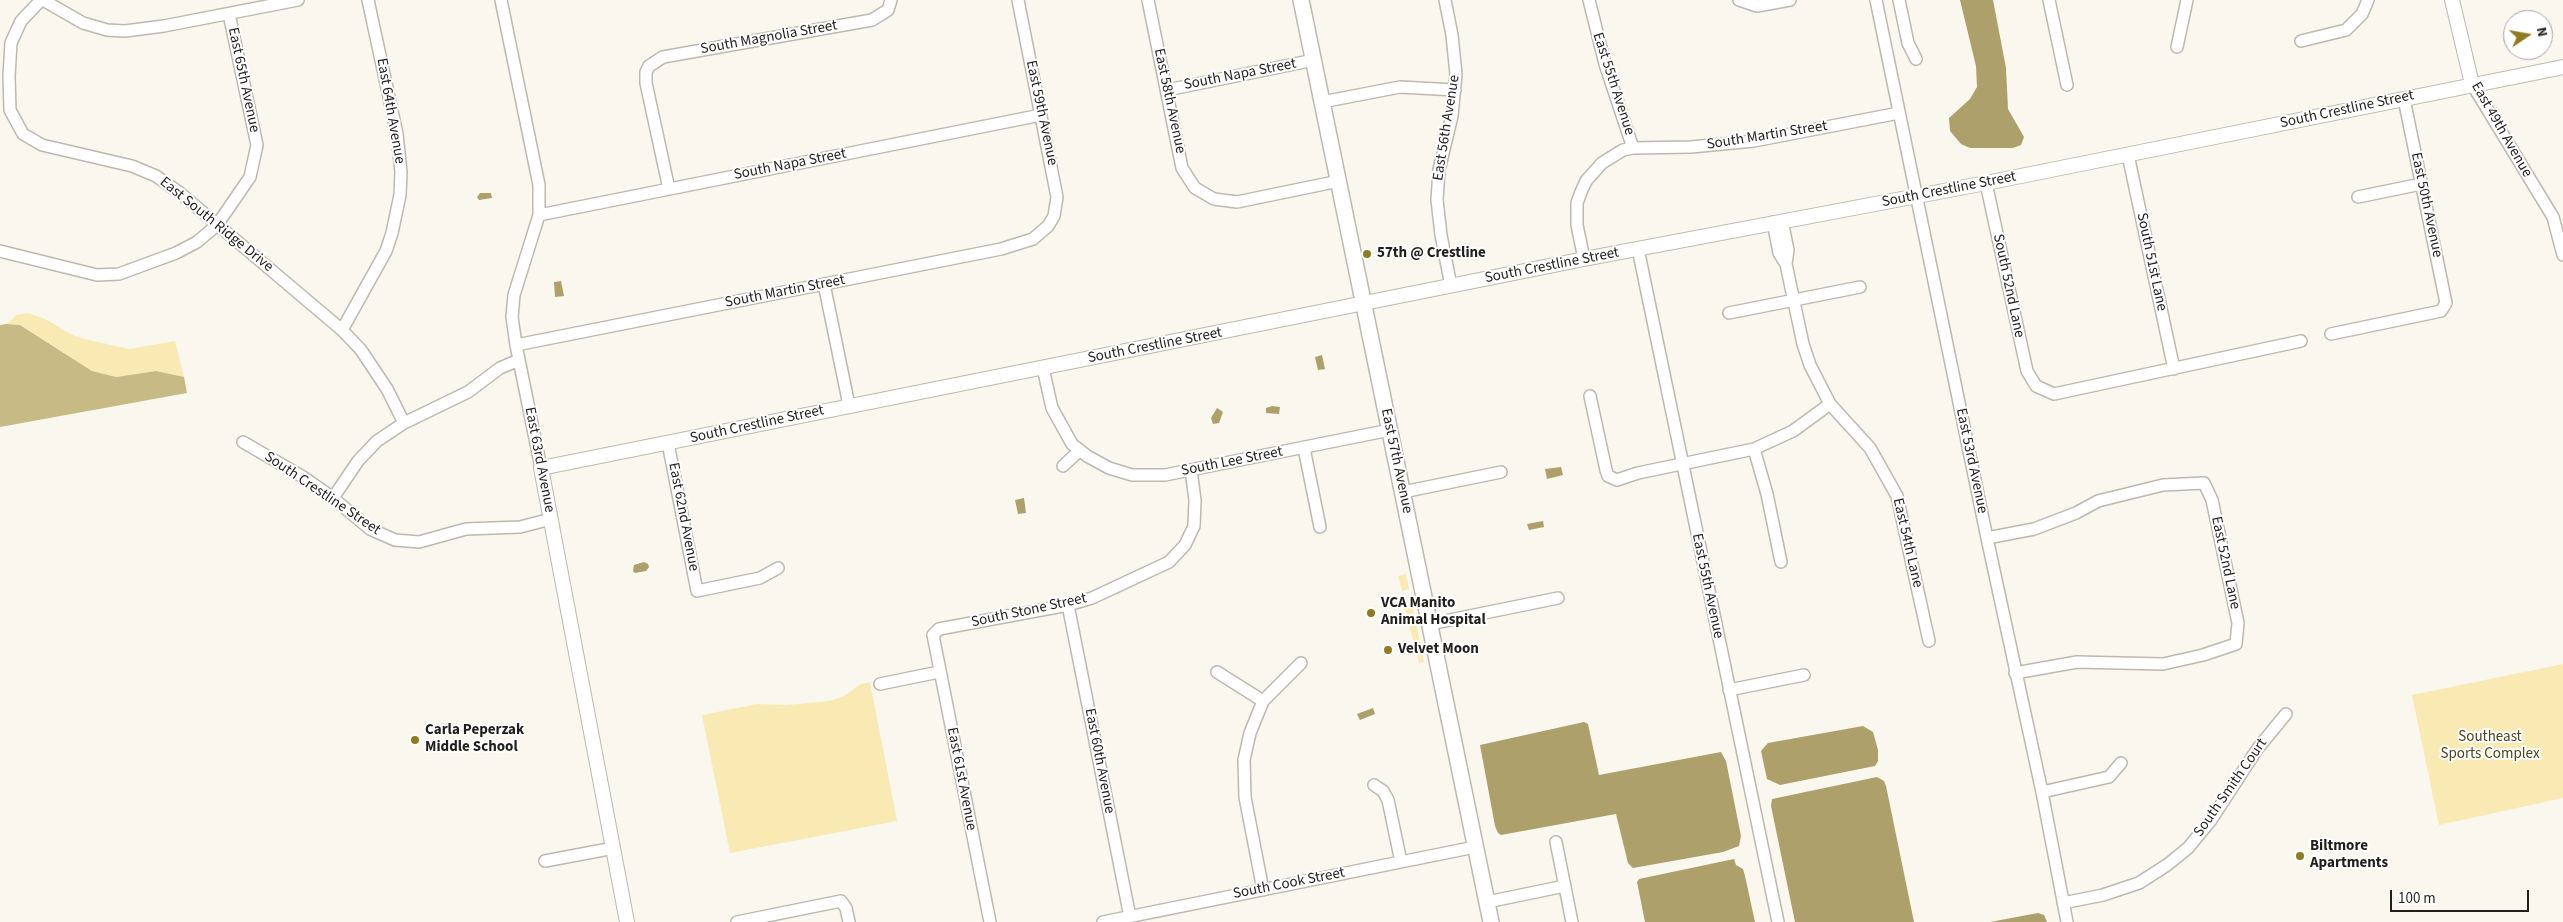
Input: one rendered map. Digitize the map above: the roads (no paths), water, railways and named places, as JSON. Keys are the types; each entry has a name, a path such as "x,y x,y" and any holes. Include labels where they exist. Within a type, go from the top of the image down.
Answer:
{"main road":[{"name":"East 57th Avenue","path":"1302,0 1491,922"}],"street":[{"path":"42,0 83,23 107,30 141,30 298,0"},
{"name":"East South Ridge Drive","path":"42,0 20,20 11,43 9,76 10,110 23,134 42,145 132,166 156,176 342,330 361,350 387,389 404,423"},
{"name":"East 64th Avenue","path":"342,330 386,251 400,195 401,172 398,140 368,0"},
{"name":"East 63rd Avenue","path":"501,0 537,173 539,215 514,295 512,317 627,922"},
{"name":"East 59th Avenue","path":"1018,0 1057,197 1054,216 1048,226"},
{"name":"East 58th Avenue","path":"1148,0 1182,168 1190,182 1204,194 1214,199 1237,202 1339,181"},
{"name":"East 56th Avenue","path":"1445,0 1455,57 1456,90 1437,185 1441,235 1451,286"},
{"name":"East 55th Avenue","path":"1584,259 1577,225 1577,203 1581,192 1586,181 1602,163 1623,150 1633,148 1604,64 1589,0"},
{"path":"1740,0 1757,6 1790,0"},
{"name":"East 53rd Avenue","path":"1876,0 1987,538 2042,792 2067,922"},
{"path":"1899,0 1908,43 1916,59"},
{"path":"2049,0 2067,85"},
{"path":"2177,47 2187,0"},
{"path":"2301,41 2346,30 2362,14 2368,0"},
{"name":"East 49th Avenue","path":"2452,0 2472,84 2553,217 2563,255"},
{"name":"South Magnolia Street","path":"669,189 646,83 646,72 649,66 664,57 872,20 890,5"},
{"name":"East 65th Avenue","path":"0,251 96,275 119,274 176,253 197,242 217,225 250,177 257,144 229,14"},
{"name":"South Napa Street","path":"1167,90 1314,60"},
{"name":"South Crestline Street","path":"541,468 1584,259 2128,155 2563,66"},
{"path":"1322,102 1400,87 1456,90"},
{"name":"East 50th Avenue","path":"2330,334 2441,311 2446,303 2446,294 2404,98"},
{"name":"South Martin Street","path":"1633,148 1691,148 1754,141 1899,114"},
{"name":"South Napa Street","path":"539,215 1041,115"},
{"name":"South 51st Lane","path":"2128,155 2174,369"},
{"name":"South 52nd Lane","path":"1986,183 2027,371 2036,386 2054,394 2174,369"},
{"path":"2358,197 2421,184"},
{"name":"East 54th Lane","path":"1778,222 1788,250 1786,264 1810,364 1830,404 1870,448 1897,496 1929,641"},
{"name":"South Martin Street","path":"516,346 1024,244 1048,226"},
{"name":"East 55th Avenue","path":"1638,249 1778,922"},
{"path":"824,284 849,405"},
{"path":"1728,313 1860,287"},
{"path":"2174,369 2301,341"},
{"path":"333,498 358,461 377,441 404,423 468,392 500,368 519,360"},
{"name":"South Lee Street","path":"1044,368 1052,408 1058,422 1079,451 1109,468 1132,475 1154,476 1190,470 1390,430"},
{"path":"1590,396 1606,470 1611,479 1623,479 1638,473 1754,449 1793,431 1830,404"},
{"name":"South Crestline Street","path":"243,442 303,477 333,498 370,529 395,540 419,542 466,529 520,527 551,519"},
{"name":"East 62nd Avenue","path":"668,443 697,591 760,578 778,568"},
{"path":"1304,448 1320,527"},
{"path":"1754,449 1767,494 1781,562"},
{"path":"1063,466 1079,451"},
{"name":"South Stone Street","path":"933,635 939,629 1068,605 1092,598 1169,562 1185,545 1194,526 1195,500 1190,470"},
{"path":"1402,492 1501,472"},
{"name":"East 52nd Lane","path":"1987,538 2034,528 2076,513 2098,501 2164,486 2204,483 2212,500 2238,623 2236,644 2203,655 2163,664 2077,662 2016,673"},
{"path":"1430,624 1558,598"},
{"name":"East 60th Avenue","path":"1068,605 1130,917"},
{"name":"East 61st Avenue","path":"933,635 990,922"},
{"path":"1263,890 1249,822 1243,776 1250,734 1263,701 1301,663"},
{"path":"880,684 939,672"},
{"path":"1217,672 1263,701"},
{"path":"1729,690 1804,675"},
{"name":"South Smith Court","path":"2063,903 2103,896 2139,883 2167,865 2188,848 2211,820 2258,748 2286,714"},
{"path":"2042,792 2109,776 2121,763"},
{"path":"1374,785 1383,791 1388,800 1401,862"},
{"path":"1556,842 1572,922"},
{"name":"South Cook Street","path":"1103,922 1475,847"},
{"path":"545,861 614,848"},
{"path":"1487,902 1565,886"},
{"path":"737,922 840,901 846,908 849,922"}],"place":[{"name":"57th @ Crestline","path":"1367,254"},
{"name":"VCA Manito Animal Hospital","path":"1371,613"},
{"name":"Velvet Moon","path":"1388,650"},
{"name":"Carla Peperzak Middle School","path":"415,740"},
{"name":"Biltmore Apartments","path":"2300,856"}],"park label":[{"name":"Southeast Sports Complex","path":"2490,746"}]}
